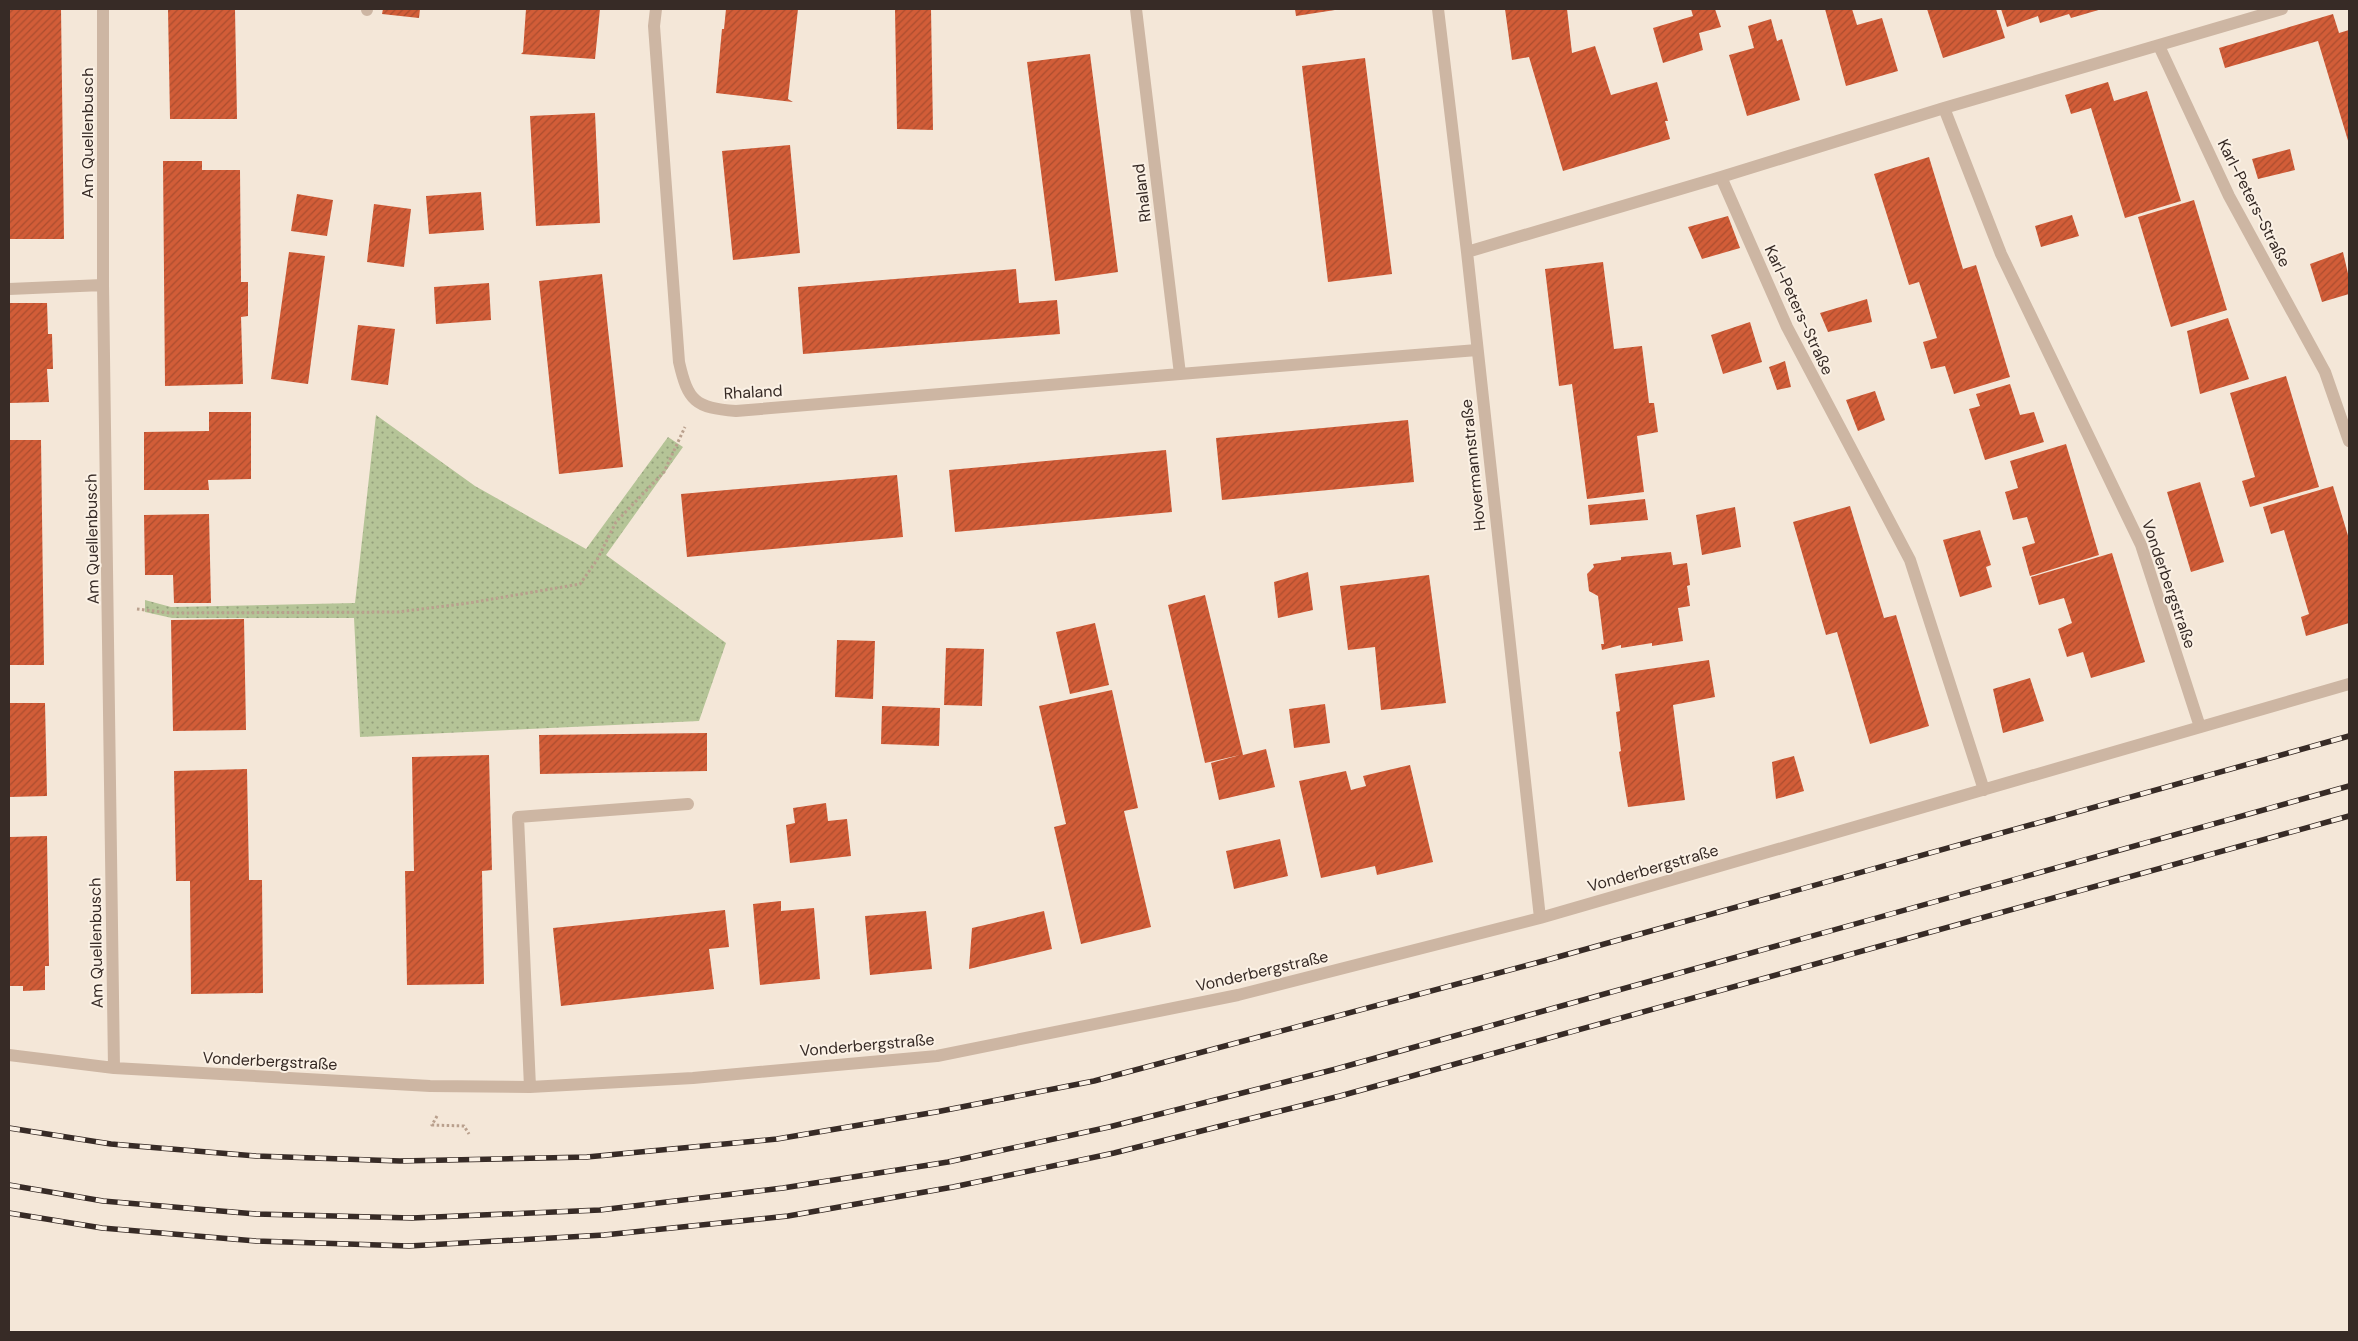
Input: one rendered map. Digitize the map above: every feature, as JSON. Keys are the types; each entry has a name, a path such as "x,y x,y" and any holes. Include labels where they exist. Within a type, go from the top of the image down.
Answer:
{"street":[{"name":"Am Quellenbusch","path":"104,9 104,285 114,1068"},
{"path":"656,9 654,36 680,362 684,385 696,402"},
{"name":"Rhaland","path":"1136,9 1180,374"},
{"name":"Hovermannstraße","path":"1438,9 1467,252 1540,918"},
{"path":"1467,252 1721,177 1944,108 2282,9"},
{"name":"Karl-Peters-Straße","path":"2159,46 2229,196 2325,372 2349,441"},
{"name":"Vonderbergstraße","path":"1944,108 2001,254 2073,400 2141,545 2200,727"},
{"name":"Karl-Peters-Straße","path":"1721,177 1787,327 1910,560 1984,790"},
{"path":"9,289 104,285"},
{"name":"Rhaland","path":"696,402 714,410 736,411 1477,350"},
{"name":"Vonderbergstraße","path":"9,1055 114,1068 430,1086 530,1087 693,1078 937,1056 1238,995 1540,918 2349,684"},
{"path":"530,1087 518,817 688,804"}],"path":[{"path":"109,606 170,612 398,612 469,603 580,584 597,560 616,522 664,472 696,402"},
{"path":"432,1125 464,1126 469,1134"}],"green space":[{"path":"376,415 475,486 586,549 668,437 683,447 606,555 726,643 699,721 360,737 354,618 172,618 145,612 145,600 171,607 355,603"}],"building":[{"path":"9,9 61,9 64,239 9,239"},
{"path":"168,9 235,9 237,119 170,119"},
{"path":"383,9 420,9 419,18 382,14"},
{"path":"526,9 600,9 595,59 521,54 523,52"},
{"path":"726,9 798,9 788,99 793,102 716,93 722,29 724,29"},
{"path":"895,9 931,9 933,130 897,129"},
{"path":"1295,9 1335,9 1335,10 1296,16"},
{"path":"1505,9 1567,9 1572,53 1595,46 1611,95 1657,82 1668,121 1665,121 1670,139 1563,171 1529,57 1512,60"},
{"path":"1691,9 1715,9 1721,27 1699,33 1703,50 1663,63 1653,28 1693,16"},
{"path":"1825,9 1852,9 1857,25 1882,18 1898,71 1846,86"},
{"path":"1927,9 1996,9 2005,38 1943,58"},
{"path":"2001,9 2102,9 2071,18 2069,14 2040,23 2038,16 2007,27"},
{"path":"2333,14 2339,33 2349,30 2349,144 2318,41 2225,68 2219,48"},
{"path":"1771,19 1777,41 1782,39 1800,100 1747,116 1729,55 1754,48 1748,26"},
{"path":"1090,54 1118,272 1055,281 1027,62"},
{"path":"1365,58 1392,274 1328,282 1302,66"},
{"path":"2108,82 2114,101 2147,91 2181,201 2125,218 2091,108 2071,114 2065,95"},
{"path":"595,113 600,223 536,226 530,116"},
{"path":"790,145 800,253 733,260 722,151"},
{"path":"2290,149 2295,170 2258,179 2252,159"},
{"path":"1929,157 1963,269 1976,265 2010,377 1954,394 1945,366 1931,369 1923,342 1937,338 1919,282 1909,285 1874,174"},
{"path":"163,161 202,161 202,170 240,170 241,282 248,282 248,316 241,317 243,384 165,386"},
{"path":"481,192 484,230 429,234 426,196"},
{"path":"297,194 333,200 327,236 291,231"},
{"path":"2194,200 2227,310 2171,327 2138,217"},
{"path":"374,204 411,209 404,267 367,262"},
{"path":"2072,215 2079,236 2041,247 2035,226"},
{"path":"1728,216 1740,248 1702,259 1688,227"},
{"path":"289,252 325,256 308,384 271,379"},
{"path":"2343,252 2349,278 2349,294 2322,302 2310,264"},
{"path":"1603,262 1614,349 1642,346 1649,403 1654,403 1658,432 1637,436 1644,492 1587,499 1572,384 1559,386 1545,269"},
{"path":"1016,269 1019,303 1057,300 1060,334 803,354 798,287"},
{"path":"602,274 623,467 559,474 539,281"},
{"path":"489,283 491,320 436,324 434,287"},
{"path":"1867,299 1872,322 1828,332 1820,313"},
{"path":"9,303 47,303 48,334 52,334 53,369 47,369 49,402 9,403"},
{"path":"2228,318 2249,379 2200,394 2187,331"},
{"path":"1750,322 1762,362 1723,374 1711,335"},
{"path":"358,325 395,329 388,385 351,380"},
{"path":"1785,361 1791,387 1777,390 1769,367"},
{"path":"2286,376 2319,487 2250,507 2242,481 2255,477 2230,393"},
{"path":"2010,384 2020,415 2034,412 2044,442 1985,460 1969,409 1980,406 1976,394"},
{"path":"1875,391 1885,420 1858,431 1846,400"},
{"path":"209,412 251,412 251,479 208,480 209,490 144,490 144,432 209,431"},
{"path":"1408,420 1414,482 1222,500 1216,438"},
{"path":"9,440 41,440 44,665 9,665"},
{"path":"2066,444 2099,555 2030,576 2022,547 2035,543 2027,517 2013,520 2005,492 2018,488 2010,461"},
{"path":"1166,450 1172,512 955,532 949,470"},
{"path":"897,475 903,537 687,557 681,494"},
{"path":"2200,482 2224,562 2191,572 2167,492"},
{"path":"2333,486 2349,539 2349,623 2306,636 2301,617 2309,614 2284,530 2271,534 2263,507"},
{"path":"1645,499 1648,520 1590,525 1588,505"},
{"path":"1850,506 1884,618 1896,615 1929,726 1870,744 1837,632 1826,635 1793,522"},
{"path":"1735,507 1741,547 1702,555 1696,515"},
{"path":"209,514 211,603 174,603 173,575 145,575 144,515"},
{"path":"1980,530 1991,565 1986,567 1992,587 1960,597 1943,540"},
{"path":"1671,552 1673,565 1687,563 1690,585 1687,586 1690,606 1678,608 1683,641 1621,648 1621,645 1602,650 1601,644 1604,644 1598,596 1589,591 1587,574 1594,567 1593,564 1621,560 1621,557"},
{"path":"2112,553 2145,662 2091,678 2083,652 2067,657 2058,629 2072,623 2064,598 2039,605 2031,577"},
{"path":"1308,572 1313,610 1278,618 1274,582"},
{"path":"1429,575 1446,703 1381,710 1375,647 1348,650 1340,586"},
{"path":"1205,595 1243,755 1266,749 1275,787 1219,800 1211,763 1240,755 1205,763 1168,605"},
{"path":"244,619 246,730 173,731 171,620"},
{"path":"1095,623 1109,685 1070,694 1056,632"},
{"path":"837,640 875,641 873,699 835,697"},
{"path":"946,648 984,649 982,706 944,705"},
{"path":"1709,660 1715,697 1673,705 1685,800 1628,807 1619,752 1621,751 1616,712 1620,711 1615,674"},
{"path":"2030,678 2044,721 2003,733 1993,689"},
{"path":"1112,690 1138,808 1124,811 1151,927 1081,944 1054,827 1066,824 1039,706"},
{"path":"9,703 45,703 47,796 9,797"},
{"path":"1325,704 1330,743 1294,748 1289,709"},
{"path":"882,706 940,708 939,746 881,744"},
{"path":"707,733 707,771 540,774 539,735"},
{"path":"489,755 492,870 482,871 484,984 407,985 405,871 414,871 412,757"},
{"path":"1794,756 1804,791 1776,799 1772,762"},
{"path":"1410,765 1433,862 1377,875 1375,866 1321,878 1299,781 1346,771 1351,790 1366,786 1363,776"},
{"path":"247,769 249,880 262,880 263,993 191,994 190,881 176,881 174,771"},
{"path":"826,803 828,821 847,819 851,856 790,863 786,825 795,823 793,808"},
{"path":"47,836 49,966 45,966 45,990 23,991 23,986 9,986 9,837"},
{"path":"1280,839 1288,876 1234,889 1226,851"},
{"path":"781,901 781,911 814,908 820,979 760,985 753,904"},
{"path":"725,910 729,947 709,949 714,989 561,1006 553,928"},
{"path":"926,911 932,969 870,975 865,916"},
{"path":"1044,911 1052,949 969,969 972,928"}],"railway":[{"path":"9,1128 111,1144 256,1156 400,1161 587,1157 777,1139 936,1112 1094,1081 1547,960 2349,736"},
{"path":"9,1185 103,1201 256,1214 412,1218 600,1210 783,1188 948,1162 1109,1127 1336,1069 2349,786"},
{"path":"9,1213 102,1228 256,1241 409,1246 604,1235 788,1216 953,1187 1114,1153 1340,1096 2349,816"}]}
